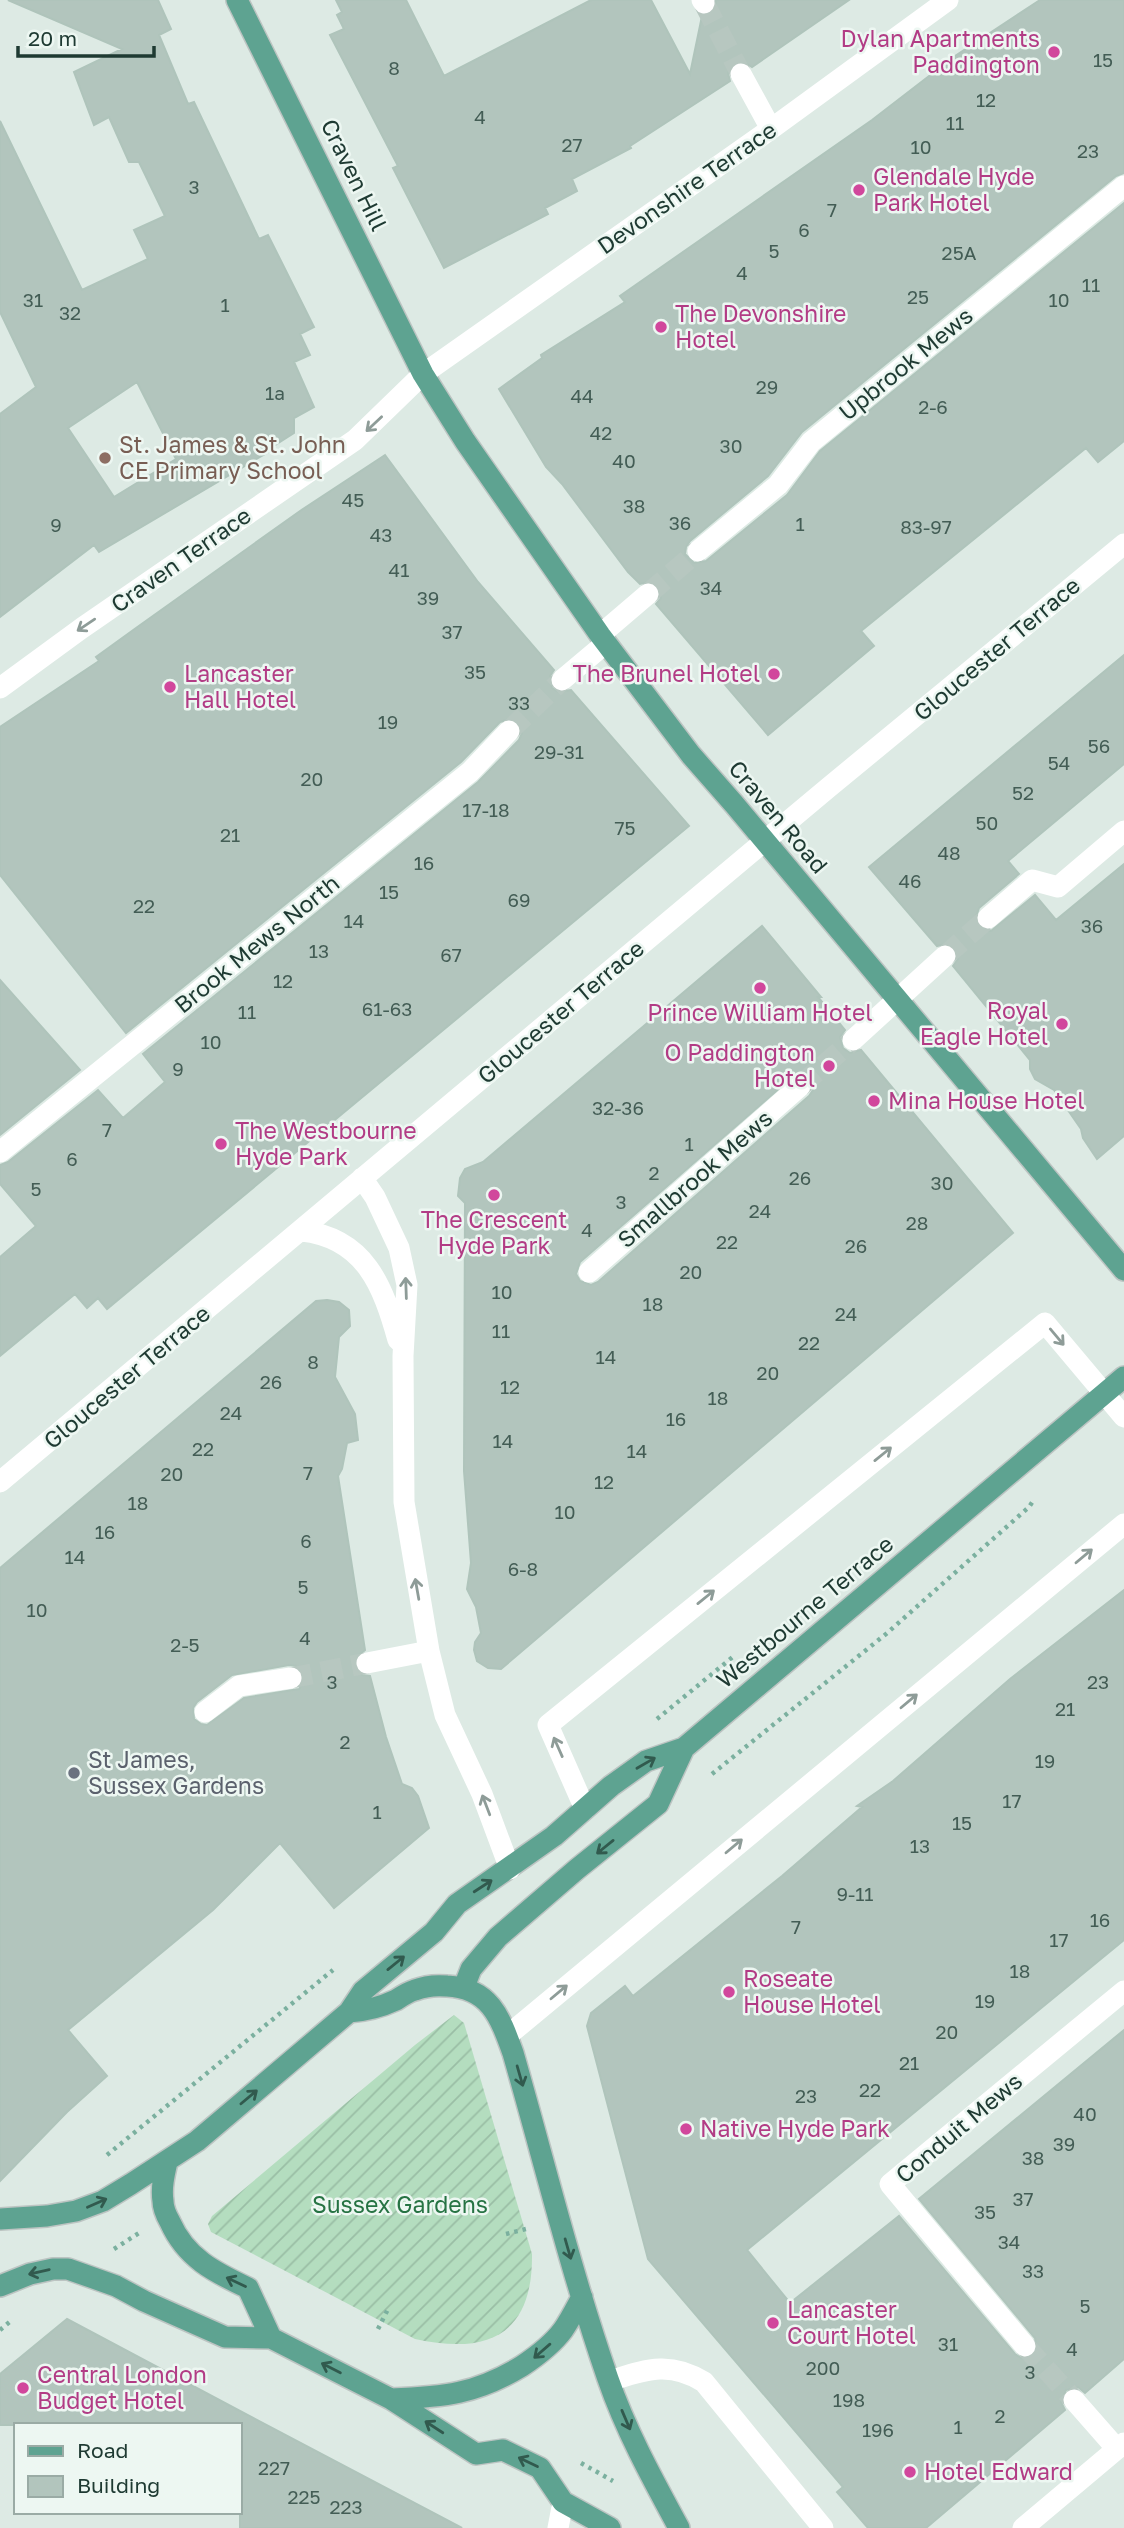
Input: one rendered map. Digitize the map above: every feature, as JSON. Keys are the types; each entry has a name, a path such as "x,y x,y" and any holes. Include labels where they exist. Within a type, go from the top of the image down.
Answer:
{"main road":[{"name":"Craven Hill","path":"237,0 423,374"},
{"name":"Craven Road","path":"423,374 465,441 603,639 691,755 1124,1270"},
{"name":"Westbourne Terrace","path":"349,2012 363,1991 434,1932 457,1904 509,1869 646,1761 684,1748 1124,1377"},
{"path":"464,1987 471,1969 498,1937 576,1869 658,1804 684,1748"},
{"path":"0,2219 47,2216 87,2208 103,2201 197,2141 349,2012 364,2011 389,2003 412,1990 431,1986 464,1987 479,1994 491,2006 507,2036 609,2381 639,2451 679,2528"},
{"path":"167,2162 162,2199 174,2232 191,2256 211,2271 248,2288 271,2338"},
{"path":"0,2286 30,2274 68,2269 116,2286 225,2337 271,2338 391,2399 476,2454 503,2450 540,2468 563,2502 610,2528"},
{"path":"391,2399 437,2397 476,2389 498,2380 541,2354 563,2331 582,2297"}],"street":[{"name":"Devonshire Terrace","path":"423,374 771,129 941,2"},
{"path":"741,74 771,129"},
{"name":"Upbrook Mews","path":"698,551 778,485 811,442 1124,187"},
{"name":"Craven Terrace","path":"0,688 82,628 355,440 423,374"},
{"name":"Gloucester Terrace","path":"0,1482 1124,544"},
{"path":"562,680 648,594"},
{"name":"Brook Mews North","path":"0,1152 470,772 509,731"},
{"path":"988,918 1032,880 1058,887 1124,831"},
{"path":"853,1040 945,956"},
{"name":"Smallbrook Mews","path":"589,1272 800,1086"},
{"path":"362,1178 375,1197 400,1248 407,1285 402,1356 404,1502 429,1651 445,1715 482,1794 509,1869"},
{"path":"302,1231 328,1235 355,1251 379,1285 388,1305 402,1356"},
{"path":"585,1810 548,1724 1045,1323 1124,1417"},
{"path":"507,2036 1124,1524"},
{"path":"368,1663 429,1651"},
{"path":"205,1712 240,1686 291,1678"},
{"name":"Conduit Mews","path":"1025,2346 890,2183 1124,1991"},
{"path":"609,2381 647,2369 668,2368 688,2372 704,2382 823,2528"},
{"path":"1023,2528 1121,2446 1074,2400"},
{"path":"558,2528 563,2502"}],"path":[{"path":"171,2101 308,1991"},
{"path":"80,2272 140,2232 164,2210"},
{"path":"506,2234 530,2228"},
{"path":"378,2329 388,2309"}],"green space":[{"name":"Sussex Gardens","path":"454,2015 464,2023 532,2254 530,2282 524,2304 515,2321 501,2333 464,2344 415,2339 211,2232 208,2224 212,2216"}],"building":[{"path":"8,0 158,0 171,29 159,35 188,104 194,102 259,239 268,235 314,327 300,334 310,355 294,362 314,407 294,418 294,433 269,449 270,451 99,552 94,545 0,617 0,414 36,387 0,312 0,121 82,290 148,259 134,230 165,216 139,162 129,162 109,117 94,125 74,72 122,49","holes":["137,382 176,459 114,497 68,428"]},
{"path":"336,0 406,0 444,76 591,0 651,0 690,74 702,16 712,13 716,8 716,0 849,0 752,67 742,61 734,63 728,73 730,81 630,146 631,148 572,179 577,191 545,208 548,214 444,268 393,168 398,166 330,35 344,29 337,15 342,12"},
{"path":"1040,0 1124,0 1124,173 1116,176 802,432 768,476 690,541 685,554 694,563 706,561 787,495 820,451 1124,203 1124,441 1098,462 1086,448 861,631 874,646 768,735 656,604 661,598 658,586 652,581 640,584 628,572 562,484 546,467 499,389 542,358 541,355 625,302 620,296 872,120 955,56"},
{"path":"385,455 478,582 554,670 550,676 552,688 558,692 571,690 689,826 107,1309 98,1298 87,1308 75,1294 0,1356 0,1257 36,1226 0,1184 0,1165 8,1162 98,1090 123,1118 165,1082 143,1054 478,782 519,740 522,733 518,722 513,718 500,722 461,762 126,1033 0,875 0,727 99,661 96,657 300,511"},
{"path":"1124,655 1124,764 1008,861 1019,874 979,908 975,920 983,930 991,931 1035,895 1056,920 1124,864 1124,1136 1097,1159 1083,1138 1081,1129 1054,1090 1035,1079 1030,1069 1030,1060 953,966 958,959 955,948 948,943 937,946 869,867"},
{"path":"762,926 845,1030 840,1037 843,1048 850,1053 861,1050 1013,1233 501,1669 488,1668 477,1661 474,1650 475,1642 481,1633 476,1607 467,1589 471,1563 464,1471 465,1203 458,1196 460,1178 465,1169 483,1162","holes":["797,1073 804,1073 810,1078 813,1090 809,1096 598,1282 591,1285 580,1281 576,1274 580,1262"]},
{"path":"0,980 80,1070 0,1135"},
{"path":"316,1301 339,1302 349,1310 350,1326 339,1337 335,1377 355,1414 358,1440 347,1443 338,1476 365,1650 355,1658 354,1666 362,1675 370,1676 402,1784 412,1788 418,1796 429,1828 334,1908 280,1843 213,1910 68,2030 107,2076 67,2112 0,2181 0,1568","holes":["296,1666 304,1675 299,1689 244,1698 207,1725 194,1719 193,1708 197,1702 232,1675"]},
{"path":"1124,1590 1124,1940 747,2250 790,2303 899,2216 1015,2354 1021,2358 1033,2356 1037,2350 1035,2338 919,2199 1124,2030 1124,2359 1085,2393 1078,2387 1066,2390 1061,2402 1065,2410 926,2528 868,2528 837,2492 843,2487 648,2259 587,2026 591,2013 625,1986 633,1996 782,1876 862,1807 857,1806 893,1781 1010,1679"},
{"path":"67,2319 462,2528 240,2528 242,2423 0,2425 0,2374"}],"tunnel":[{"path":"704,3 741,74"},
{"path":"648,594 698,551"},
{"path":"509,731 562,680"},
{"path":"945,956 988,918"},
{"path":"800,1086 853,1040"},
{"path":"291,1678 367,1663"},
{"path":"1025,2346 1074,2400"}],"place":[{"name":"Dylan Apartments Paddington","path":"1054,52"},
{"name":"Glendale Hyde Park Hotel","path":"859,190"},
{"name":"The Devonshire Hotel","path":"661,327"},
{"name":"St. James & St. John CE Primary School","path":"105,458"},
{"name":"The Brunel Hotel","path":"774,674"},
{"name":"Lancaster Hall Hotel","path":"170,687"},
{"name":"Prince William Hotel","path":"760,988"},
{"name":"Royal Eagle Hotel","path":"1062,1024"},
{"name":"O Paddington Hotel","path":"829,1066"},
{"name":"Mina House Hotel","path":"874,1101"},
{"name":"The Westbourne Hyde Park","path":"221,1144"},
{"name":"The Crescent Hyde Park","path":"494,1195"},
{"name":"St James, Sussex Gardens","path":"74,1773"},
{"name":"Roseate House Hotel","path":"729,1992"},
{"name":"Native Hyde Park","path":"686,2129"},
{"name":"Lancaster Court Hotel","path":"773,2323"},
{"name":"Central London Budget Hotel","path":"23,2388"},
{"name":"Hotel Edward","path":"910,2472"}]}
